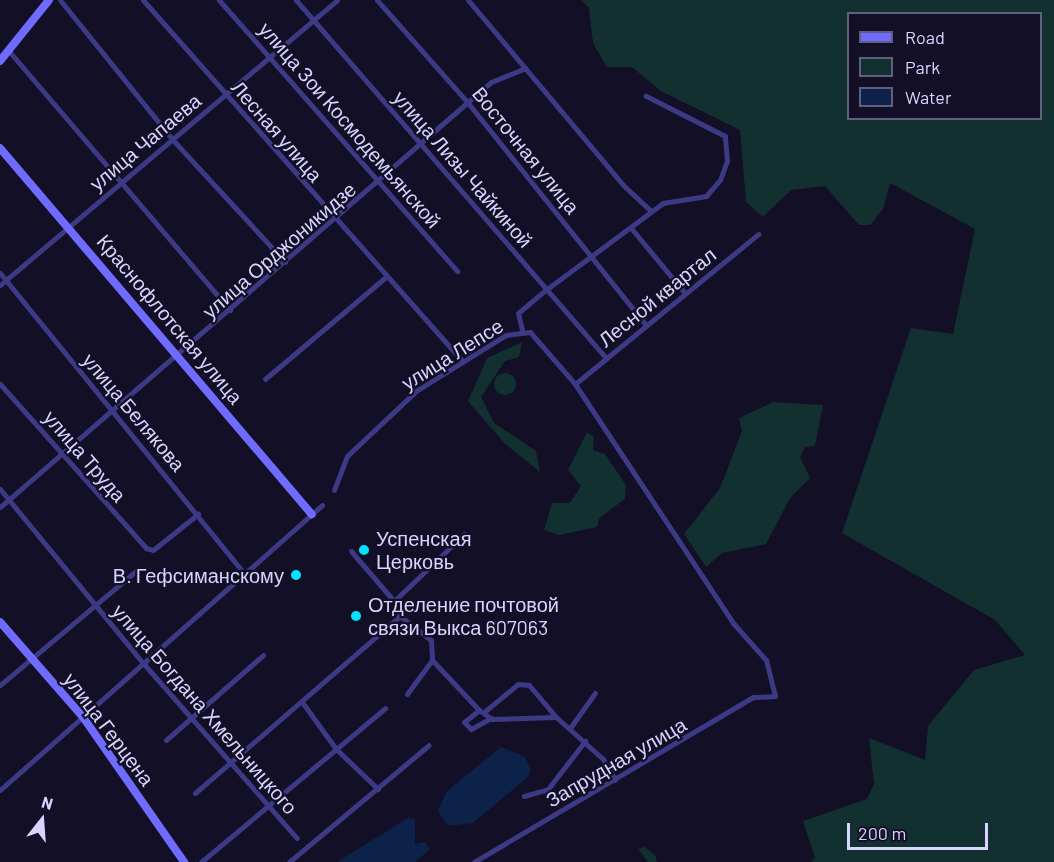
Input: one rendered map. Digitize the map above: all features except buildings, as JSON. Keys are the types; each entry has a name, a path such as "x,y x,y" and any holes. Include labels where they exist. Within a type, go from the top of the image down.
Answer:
{"street":[{"path":"0,61 49,0"},
{"path":"60,0 172,139 285,262"},
{"name":"Лесная улица","path":"143,0 462,361"},
{"name":"улица Зои Космодемьянской","path":"219,0 457,271"},
{"name":"улица Лизы Чайкиной","path":"296,0 606,358"},
{"name":"улица Чапаева","path":"0,285 68,225 271,58 337,0"},
{"name":"Восточная улица","path":"377,0 468,103 593,256 645,324"},
{"path":"468,0 651,211"},
{"path":"8,50 230,310"},
{"name":"улица Орджоникидзе","path":"0,507 180,356 285,262 423,146 491,82 525,68"},
{"path":"575,384 535,335 522,330 518,313 663,203 706,196 727,161 725,136 646,96"},
{"name":"Краснофлотская улица","path":"0,148 180,356 312,514"},
{"path":"631,228 684,292"},
{"name":"Лесной квартал","path":"575,384 684,292 758,234"},
{"name":"улица Белякова","path":"0,273 243,572"},
{"path":"265,379 387,276"},
{"name":"улица Лепсе","path":"334,490 347,456 416,392 462,361 522,330"},
{"name":"улица Труда","path":"0,384 146,549 153,550 198,514"},
{"name":"Запрудная улица","path":"474,862 753,697 775,696 762,653 733,623 575,384"},
{"name":"улица Богдана Хмельницкого","path":"0,489 95,601 143,663 297,838"},
{"path":"0,790 243,572 322,505"},
{"path":"394,601 464,534"},
{"path":"351,551 394,601 400,616 431,640 432,660 407,694"},
{"path":"0,685 95,601 137,570"},
{"path":"195,794 232,765 384,627 400,616"},
{"name":"улица Герцена","path":"0,622 84,717 184,862"},
{"path":"166,740 263,655"},
{"path":"432,660 481,711 491,718"},
{"path":"556,717 491,718 471,729 464,722 518,684 530,685 556,717 585,741 615,780"},
{"path":"570,728 595,693"},
{"path":"302,702 336,749 378,789"},
{"path":"201,862 270,809 385,708"},
{"path":"524,796 548,789 585,741"},
{"path":"289,862 429,745"}],"green space":[{"path":"581,0 1054,0 1054,862 811,862 815,858 803,821 867,799 874,784 869,738 925,760 928,726 974,670 1025,655 995,620 842,533 911,328 953,334 975,229 890,183 883,209 870,225 859,225 825,186 791,190 763,217 746,202 740,130 661,91 632,67 607,67 593,43 589,8"},
{"path":"522,342 519,357 505,361 481,397 494,423 536,451 540,472 504,443 468,401 487,358"},
{"path":"505,373 513,376 516,384 513,392 505,395 497,392 494,384 497,376"},
{"path":"773,402 823,405 815,446 805,447 800,457 810,478 790,498 766,544 722,553 706,567 684,534 720,488 742,431 739,418"},
{"path":"587,432 594,437 593,450 605,454 626,485 625,499 599,518 597,527 559,535 544,530 552,503 570,503 581,486 568,470"},
{"path":"645,847 655,855 657,862 648,862 638,849"}],"water":[{"path":"501,747 525,757 531,769 528,777 473,823 448,826 438,811 447,791"},
{"path":"408,818 415,819 415,844 425,842 430,849 415,862 337,862"}],"place":[{"name":"Успенская Церковь","path":"364,550"},
{"name":"В. Гефсиманскому","path":"296,575"},
{"name":"Отделение почтовой связи Выкса 607063","path":"356,616"}]}
